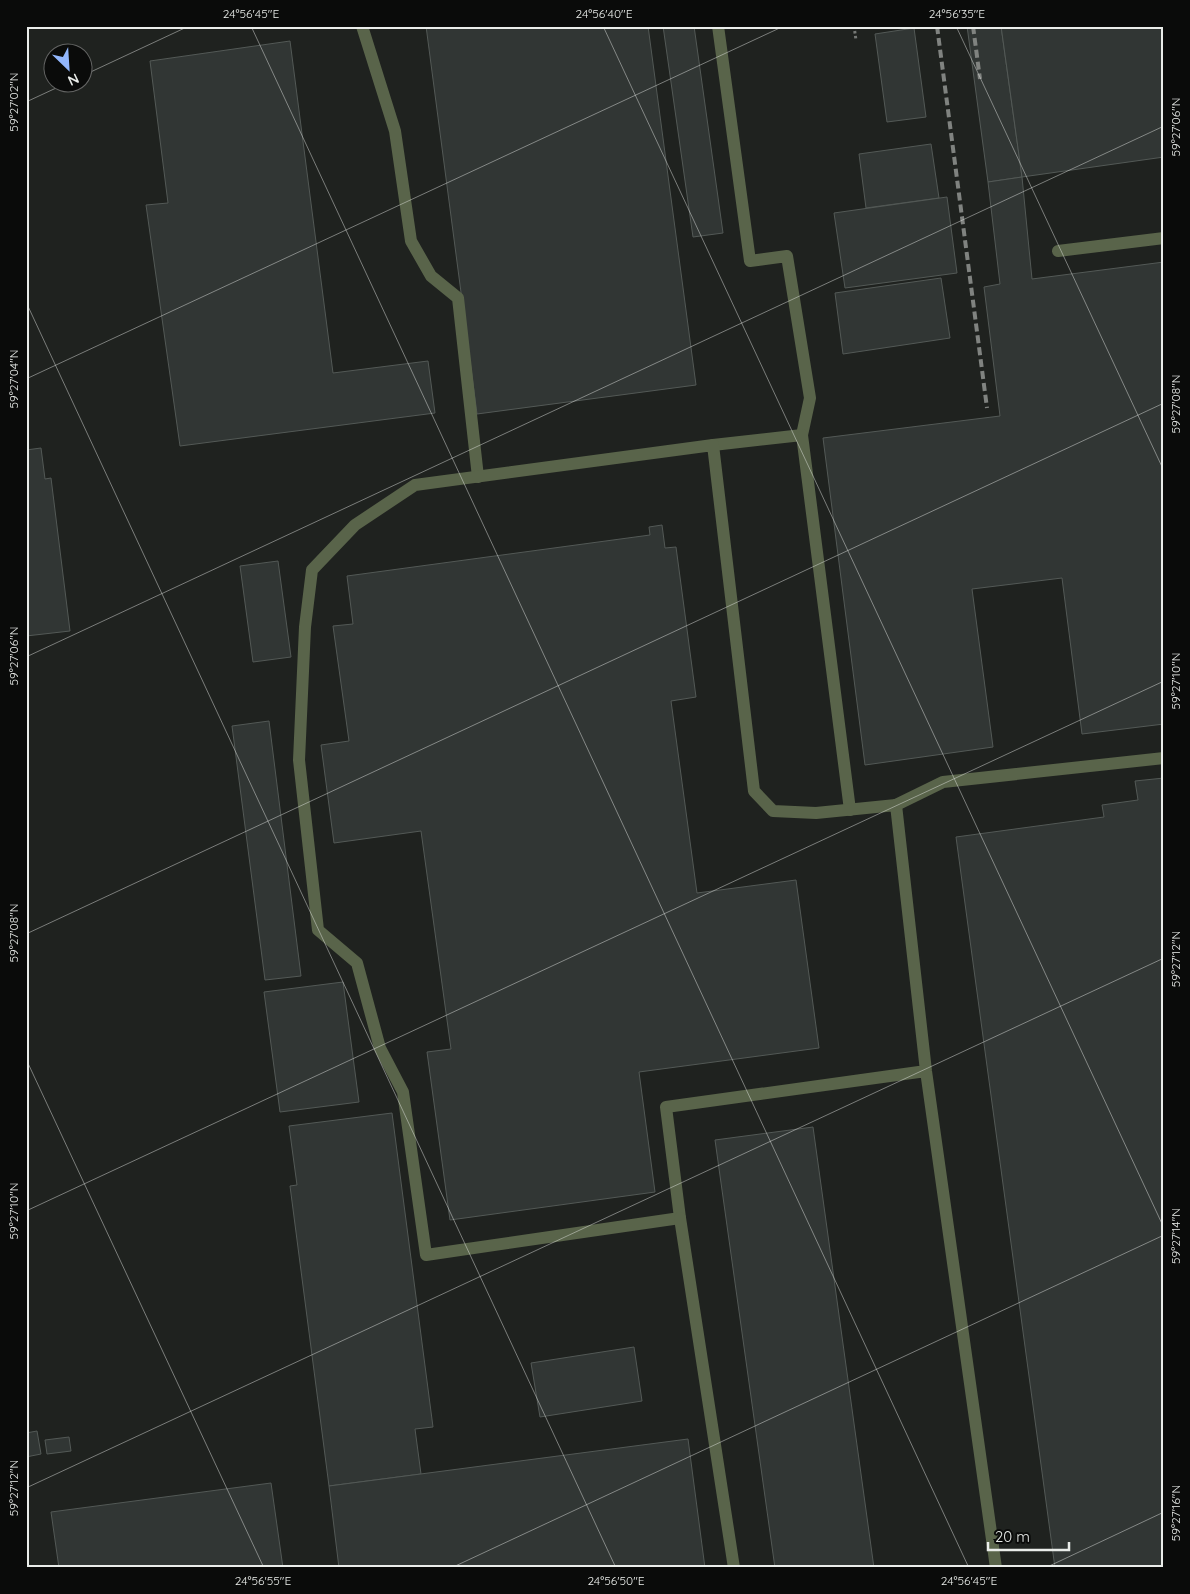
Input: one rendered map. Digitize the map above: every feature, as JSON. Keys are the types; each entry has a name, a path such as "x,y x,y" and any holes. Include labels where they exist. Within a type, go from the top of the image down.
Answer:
{"lane":[{"path":"362,26 395,131 410,241 431,276 458,298 478,477"},
{"path":"718,26 750,261 787,256 810,398 802,436 850,810"},
{"path":"1058,251 1164,238"},
{"path":"680,1218 426,1254 403,1092 380,1048 357,963 318,930 298,760 304,627 312,570 355,525 415,485 713,445 802,436"},
{"path":"713,445 754,791 773,811 816,813 896,806 943,782 1164,758"},
{"path":"896,806 926,1071 996,1568"},
{"path":"734,1568 680,1218 666,1107 926,1071"}],"path":[{"path":"854,26 856,40"}],"building":[{"path":"426,26 648,26 696,385 477,414"},
{"path":"663,26 694,26 723,233 693,237"},
{"path":"967,26 1001,26 1022,177 988,182"},
{"path":"1001,26 1164,26 1164,157 1022,177"},
{"path":"914,28 926,117 887,122 875,34"},
{"path":"290,41 333,373 428,361 435,413 180,446 146,205 168,203 150,61"},
{"path":"931,144 939,198 866,208 859,154"},
{"path":"1022,177 1032,279 1164,262 1164,724 1082,734 1062,578 972,589 993,747 865,765 823,438 1000,416 984,287 1000,284 988,182"},
{"path":"947,197 957,273 845,288 834,213"},
{"path":"941,278 950,338 843,354 835,293"},
{"path":"41,448 45,479 51,478 70,631 26,636 26,450"},
{"path":"662,525 665,548 676,547 696,697 671,701 697,893 796,880 819,1048 639,1072 655,1192 450,1220 427,1052 451,1049 421,831 334,843 321,745 349,741 333,626 353,624 347,576 650,535 649,527"},
{"path":"278,561 291,657 253,662 240,566"},
{"path":"269,721 301,976 265,980 232,726"},
{"path":"1164,778 1164,1568 1055,1568 956,837 1104,817 1102,805 1138,800 1135,781"},
{"path":"343,982 359,1102 280,1112 264,992"},
{"path":"392,1113 433,1427 415,1429 421,1474 329,1486 290,1186 297,1185 289,1126"},
{"path":"813,1127 874,1568 775,1568 715,1140"},
{"path":"634,1347 642,1401 540,1417 531,1363"},
{"path":"37,1431 41,1454 26,1457 26,1433"},
{"path":"69,1437 71,1451 47,1454 45,1440"},
{"path":"688,1439 705,1568 339,1568 329,1486"},
{"path":"271,1483 283,1568 59,1568 51,1512"}],"railway":[{"path":"937,26 987,408"},
{"path":"973,26 980,79"}]}
